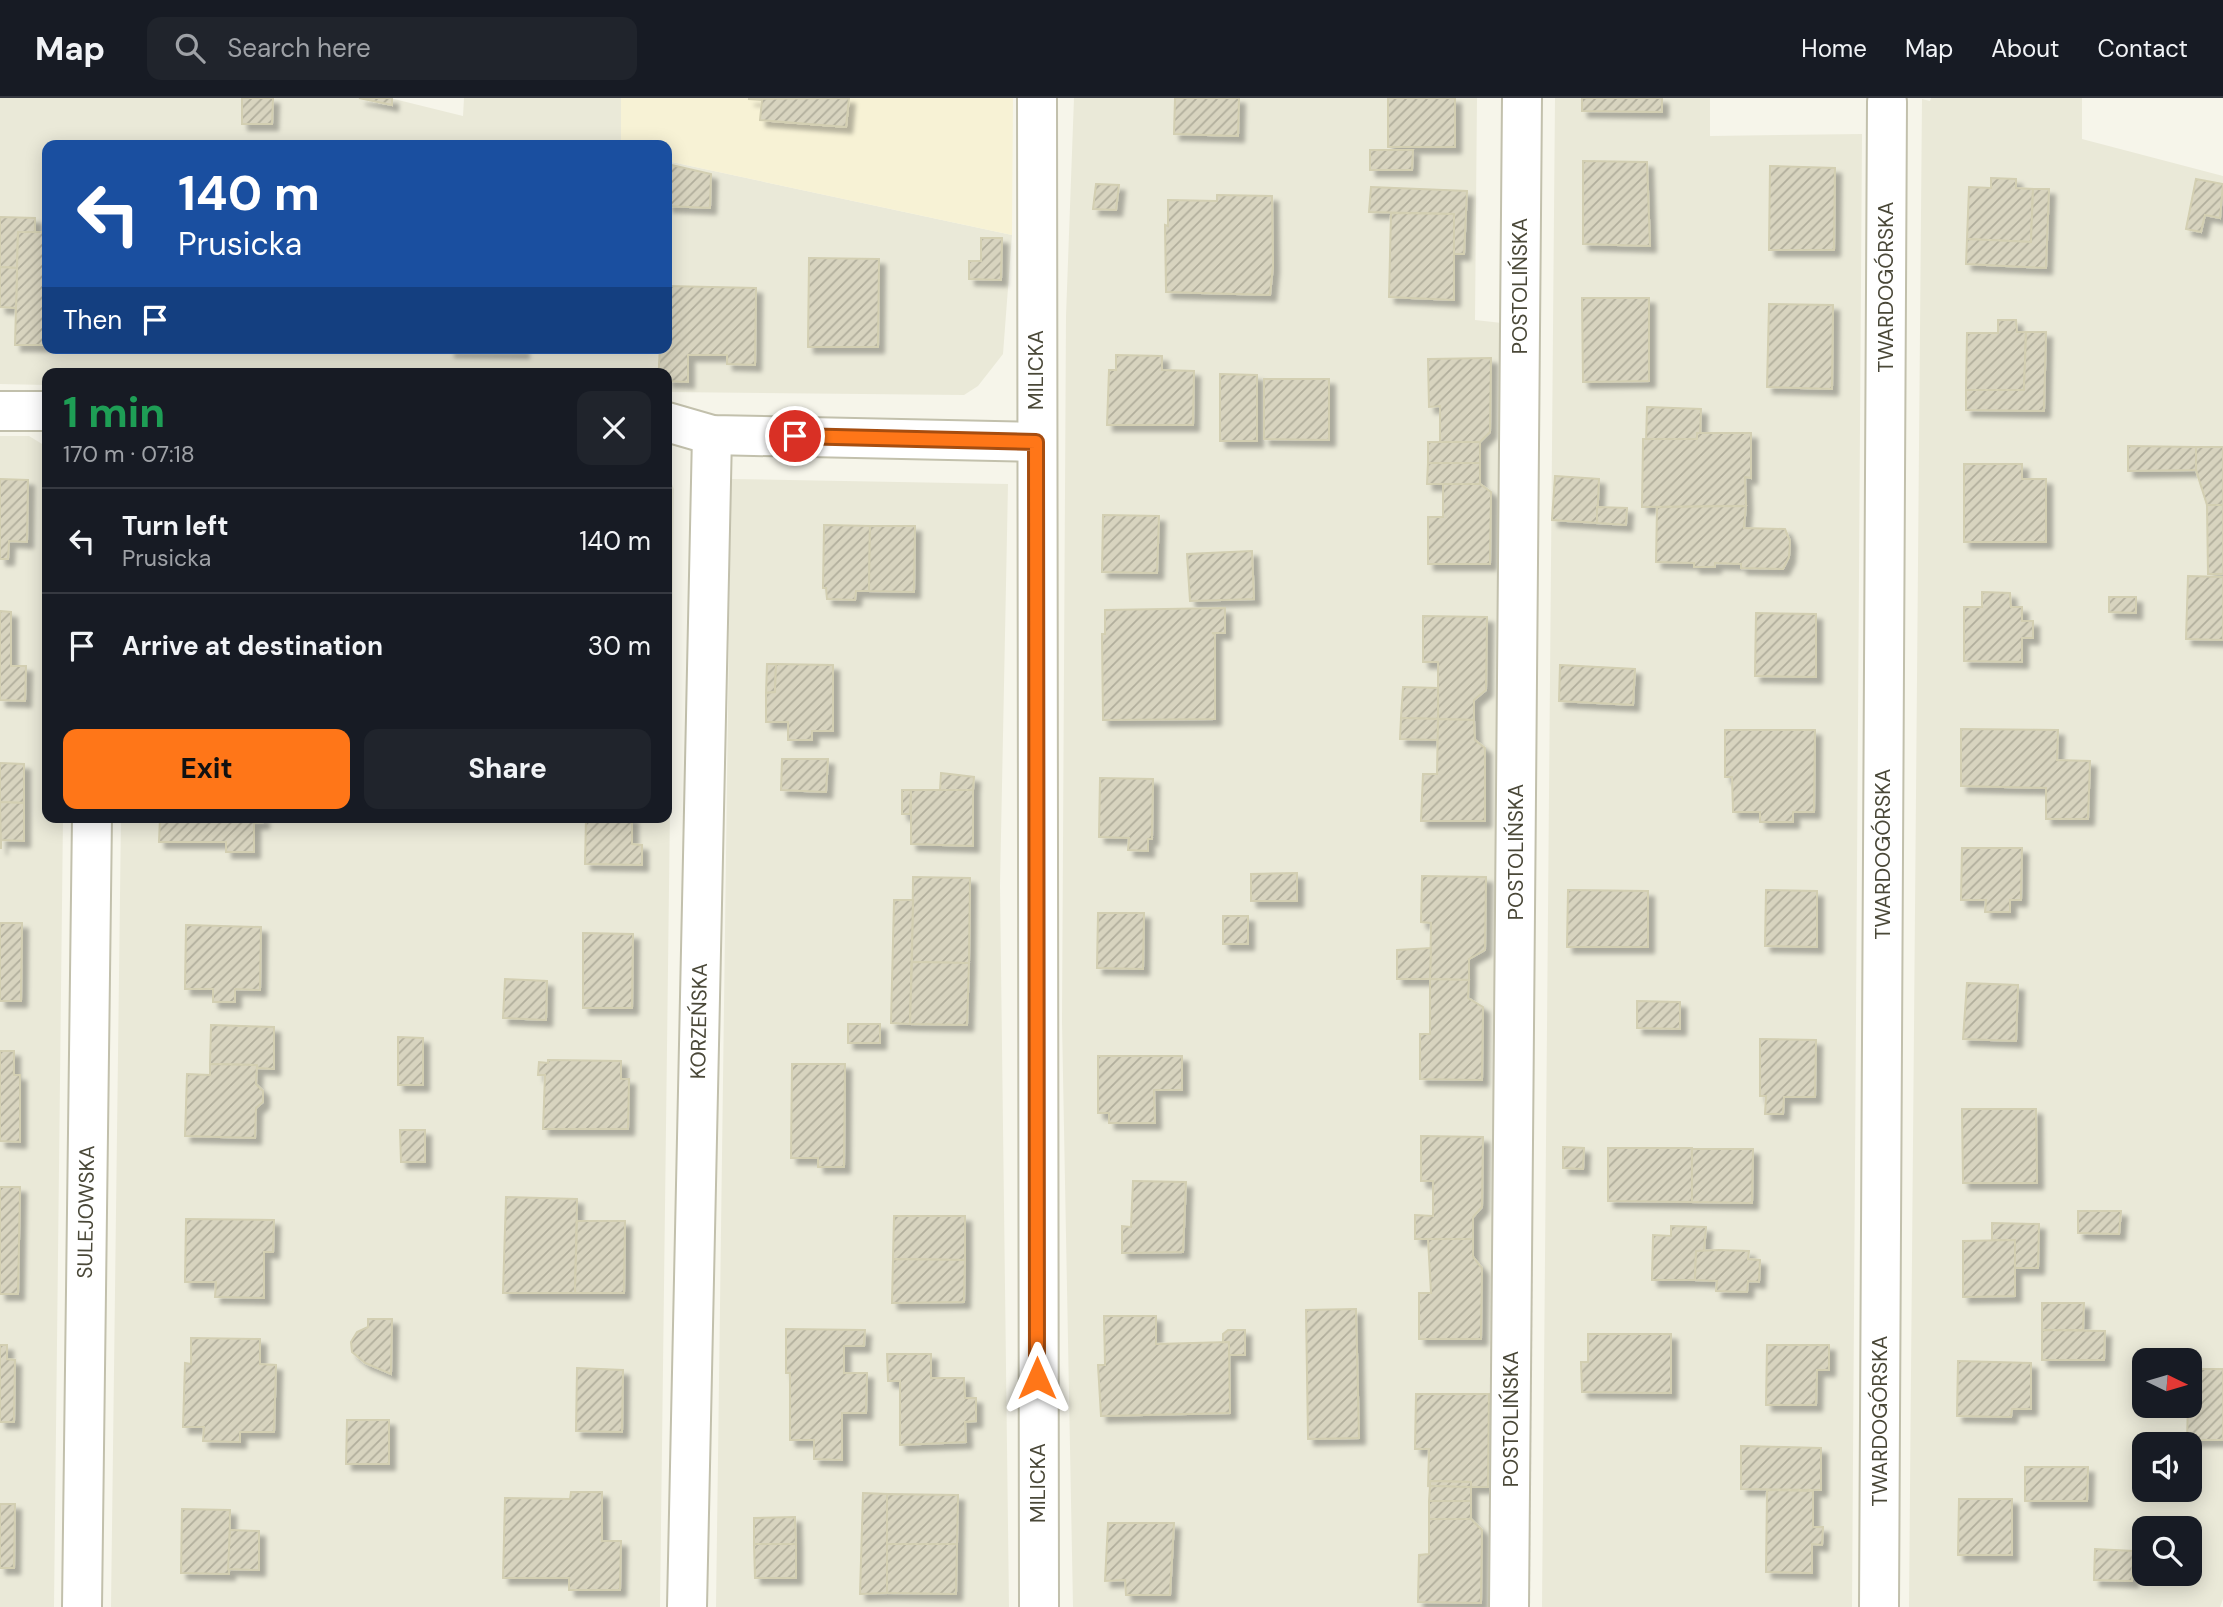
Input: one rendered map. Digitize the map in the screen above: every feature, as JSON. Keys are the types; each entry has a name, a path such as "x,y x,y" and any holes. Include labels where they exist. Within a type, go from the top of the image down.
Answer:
{"street":[{"name":"MILICKA","path":"1037,98 1039,1607"},
{"name":"POSTOLIŃSKA","path":"1509,1607 1522,98"},
{"name":"TWARDOGÓRSKA","path":"1879,1607 1887,102"},
{"path":"0,411 42,411"},
{"path":"672,423 712,435 1036,442"},
{"name":"KORZEŃSKA","path":"687,1607 712,435"},
{"name":"SULEJOWSKA","path":"82,1607 92,823"}],"shaded area":[{"path":"0,98 390,98 463,116 464,98 621,98 621,140 42,140 42,354 672,354 672,162 1012,235 1003,354 978,386 964,395 672,392 672,368 42,368 42,385 0,384"},
{"path":"621,98 1013,98 1012,235 672,162 672,140 621,140"},
{"path":"1074,98 1477,98 1475,320 1502,323 1489,1607 1073,1607 1062,1022 1066,316"},
{"path":"1555,98 1710,98 1710,136 1862,134 1852,1607 1542,1607"},
{"path":"2082,98 2082,139 2223,176 2223,1599 2220,1607 1909,1607 1922,99"},
{"path":"0,436 29,436 42,444 42,823 63,823 54,1607 0,1607"},
{"path":"731,479 1008,484 1000,886 1009,1607 716,1607"},
{"path":"672,484 674,489 672,649"},
{"path":"121,823 670,823 660,1607 111,1607"}],"building":[{"path":"242,98 273,98 272,124 242,124"},
{"path":"359,98 392,98 392,105"},
{"path":"849,98 846,127 760,120 762,100 748,99"},
{"path":"1175,98 1239,98 1238,136 1174,134"},
{"path":"1388,98 1455,98 1455,147 1388,147"},
{"path":"1582,98 1662,98 1662,112 1582,111"},
{"path":"1370,150 1413,150 1412,170 1370,170"},
{"path":"1583,161 1647,162 1650,246 1583,244"},
{"path":"672,165 711,174 710,208 672,206"},
{"path":"1770,166 1835,168 1834,250 1769,250"},
{"path":"1991,178 2016,179 2016,188 2033,189 2031,242 1967,239 1969,187 1991,188"},
{"path":"2196,179 2223,184 2220,218 2205,215 2201,232 2186,229"},
{"path":"1096,184 1119,185 1116,210 1093,209"},
{"path":"1371,187 1467,191 1464,254 1454,254 1454,214 1369,212"},
{"path":"2033,189 2049,189 2046,268 1966,264 1967,239 2031,242"},
{"path":"1217,195 1272,196 1273,266 1270,295 1166,292 1165,225 1168,226 1168,200 1217,201"},
{"path":"1391,213 1454,214 1454,300 1389,297"},
{"path":"0,217 35,218 35,232 18,232 17,268 0,267"},
{"path":"18,232 42,232 42,345 15,345"},
{"path":"981,238 1002,238 1001,280 969,279 969,261 981,261"},
{"path":"809,258 879,259 878,347 808,347"},
{"path":"0,267 17,268 16,308 0,307"},
{"path":"672,286 756,288 755,365 727,364 727,355 688,355 688,382 672,381 672,368 659,368 660,354 672,354"},
{"path":"1582,298 1649,298 1649,381 1583,382"},
{"path":"1769,304 1833,305 1832,389 1767,387"},
{"path":"1998,320 2016,320 2017,332 2026,332 2024,390 1966,390 1967,333 1998,333"},
{"path":"2026,332 2046,332 2044,411 1966,410 1966,390 2024,390"},
{"path":"1116,355 1162,356 1162,370 1194,371 1193,425 1107,425 1109,370 1116,370"},
{"path":"1491,358 1490,432 1480,442 1440,443 1440,406 1429,407 1428,359"},
{"path":"1220,374 1257,375 1257,441 1220,441"},
{"path":"1264,379 1329,379 1329,440 1264,439"},
{"path":"1647,407 1701,409 1700,441 1646,442"},
{"path":"1697,433 1751,433 1751,478 1745,477 1746,506 1642,507 1643,439 1697,439"},
{"path":"1428,442 1480,442 1480,463 1428,463"},
{"path":"2128,446 2196,447 2196,470 2128,471"},
{"path":"2196,447 2223,447 2223,505 2207,505 2196,470"},
{"path":"1428,463 1480,463 1480,484 1427,484"},
{"path":"1964,464 2022,464 2022,479 2046,479 2046,542 1964,542"},
{"path":"1555,476 1599,479 1597,523 1552,520"},
{"path":"0,479 28,480 27,542 9,541 8,559 0,559"},
{"path":"1443,484 1480,484 1491,492 1490,564 1428,564 1428,517 1443,517"},
{"path":"2207,505 2223,505 2223,574 2208,574"},
{"path":"1746,506 1744,528 1785,529 1790,541 1789,557 1783,569 1741,568 1741,564 1715,563 1715,567 1694,567 1694,563 1656,562 1657,507"},
{"path":"1597,507 1627,508 1626,525 1597,523"},
{"path":"1103,515 1159,516 1157,573 1102,572"},
{"path":"824,525 870,526 869,591 856,591 855,600 827,599 826,588 823,588"},
{"path":"870,526 915,526 914,592 869,591"},
{"path":"1252,551 1254,599 1190,601 1187,554"},
{"path":"2188,576 2223,577 2223,640 2186,639"},
{"path":"1982,592 2010,593 2011,607 2022,607 2022,621 2033,621 2033,638 2022,638 2022,662 1964,661 1964,607 1982,607"},
{"path":"2109,597 2136,597 2136,613 2109,612"},
{"path":"1225,608 1225,633 1212,633 1215,634 1215,719 1103,720 1102,634 1105,634 1105,610"},
{"path":"0,611 11,612 11,666 26,666 25,701 0,700"},
{"path":"1756,613 1816,614 1816,677 1755,676"},
{"path":"1423,616 1487,617 1486,690 1474,700 1474,720 1438,719 1438,662 1423,662"},
{"path":"767,664 776,664 775,692 766,693"},
{"path":"776,664 833,665 833,731 812,731 812,740 788,740 788,722 766,722 766,693 775,692"},
{"path":"1560,665 1635,669 1633,705 1559,701"},
{"path":"1403,687 1438,688 1438,719 1401,718"},
{"path":"1401,718 1438,719 1438,740 1400,739"},
{"path":"1438,719 1474,720 1475,740 1485,748 1485,821 1421,821 1423,774 1437,774"},
{"path":"1961,729 2058,730 2057,760 2090,761 2088,819 2046,819 2046,788 1961,786"},
{"path":"1725,730 1815,730 1814,812 1793,812 1793,822 1760,822 1760,812 1733,812 1732,777 1725,777"},
{"path":"782,759 828,759 826,792 781,790"},
{"path":"0,763 24,764 24,803 0,802"},
{"path":"941,773 974,777 973,790 940,790"},
{"path":"1100,778 1153,779 1152,839 1148,839 1148,851 1128,850 1129,838 1099,837"},
{"path":"902,790 911,790 910,814 902,814"},
{"path":"911,790 973,790 973,846 911,844"},
{"path":"0,802 24,803 24,841 1,840 1,849"},
{"path":"160,823 254,823 254,852 226,852 226,842 159,842"},
{"path":"586,823 632,823 632,844 642,845 642,865 585,864"},
{"path":"1962,848 2022,848 2021,900 2010,900 2010,912 1985,912 1986,900 1961,900"},
{"path":"1297,873 1297,901 1251,901 1251,874"},
{"path":"1422,876 1486,877 1485,950 1469,959 1469,980 1430,979 1431,923 1421,922"},
{"path":"913,877 970,878 969,963 912,962"},
{"path":"1568,890 1648,891 1648,947 1567,947"},
{"path":"1766,890 1817,891 1817,947 1765,946"},
{"path":"894,900 913,900 910,1024 891,1023"},
{"path":"1098,913 1144,913 1143,969 1097,968"},
{"path":"1223,916 1248,916 1248,944 1223,944"},
{"path":"0,923 22,923 21,1001 0,1001"},
{"path":"186,925 261,927 260,990 235,989 235,1002 213,1002 213,989 185,989"},
{"path":"583,933 633,934 632,1008 583,1008"},
{"path":"1431,948 1430,979 1397,979 1397,950"},
{"path":"912,962 969,963 967,1025 910,1024"},
{"path":"505,979 547,981 546,1020 503,1018"},
{"path":"1430,979 1469,980 1468,998 1483,1007 1482,1080 1420,1079 1420,1034 1430,1034"},
{"path":"1967,983 2018,985 2016,1041 1963,1039"},
{"path":"1637,1001 1680,1002 1680,1029 1637,1028"},
{"path":"848,1024 880,1024 880,1043 848,1043"},
{"path":"211,1025 274,1027 274,1069 257,1068 257,1065 210,1064"},
{"path":"398,1037 423,1038 423,1085 398,1085"},
{"path":"1760,1039 1816,1040 1815,1097 1784,1097 1783,1114 1765,1114 1766,1096 1760,1096"},
{"path":"0,1051 14,1051 14,1075 20,1075 20,1142 0,1141"},
{"path":"1098,1056 1182,1056 1182,1090 1154,1090 1155,1123 1109,1123 1109,1113 1098,1113"},
{"path":"548,1060 621,1061 621,1079 629,1079 628,1129 543,1129 545,1075 538,1075 539,1062 548,1063"},
{"path":"210,1064 257,1065 256,1084 263,1091 263,1102 256,1108 255,1138 185,1136 187,1074 210,1075"},
{"path":"792,1064 845,1064 844,1167 818,1167 818,1158 791,1158"},
{"path":"1962,1109 2036,1109 2037,1183 1963,1183"},
{"path":"400,1130 425,1130 425,1162 401,1162"},
{"path":"1421,1136 1483,1137 1482,1207 1473,1217 1473,1239 1415,1239 1415,1215 1433,1216 1433,1181 1421,1181"},
{"path":"1563,1147 1584,1148 1583,1169 1563,1168"},
{"path":"1608,1148 1692,1148 1692,1202 1608,1201"},
{"path":"1692,1149 1753,1149 1752,1203 1692,1202"},
{"path":"1133,1181 1186,1182 1183,1252 1122,1253 1122,1226 1131,1227"},
{"path":"0,1187 20,1187 18,1294 0,1294"},
{"path":"506,1197 577,1199 575,1293 503,1293"},
{"path":"2078,1211 2121,1211 2119,1234 2078,1233"},
{"path":"894,1216 965,1216 965,1260 893,1259"},
{"path":"186,1219 274,1220 273,1252 264,1252 264,1298 215,1297 216,1282 185,1282"},
{"path":"577,1221 625,1221 624,1293 575,1293"},
{"path":"1992,1223 2039,1224 2038,1268 2015,1268 2015,1240 1992,1240"},
{"path":"1671,1226 1706,1227 1704,1251 1696,1251 1695,1280 1652,1280 1653,1235 1671,1236"},
{"path":"1428,1239 1473,1239 1473,1257 1482,1268 1481,1339 1419,1339 1419,1293 1431,1293"},
{"path":"2015,1240 2015,1296 1963,1297 1963,1241"},
{"path":"1696,1251 1749,1251 1748,1259 1760,1260 1759,1282 1748,1281 1747,1292 1716,1291 1717,1281 1695,1280"},
{"path":"893,1259 965,1260 964,1302 892,1303"},
{"path":"2042,1303 2084,1303 2083,1330 2042,1330"},
{"path":"1356,1309 1359,1438 1308,1439 1306,1310"},
{"path":"1104,1316 1156,1316 1156,1344 1229,1342 1230,1413 1101,1416 1098,1365 1105,1365"},
{"path":"368,1319 392,1319 391,1374 365,1363 352,1352 351,1342 357,1332 368,1327"},
{"path":"786,1329 865,1330 864,1346 844,1346 844,1373 867,1373 866,1413 842,1413 842,1460 814,1459 814,1440 790,1440 790,1373 786,1373"},
{"path":"1228,1330 1245,1330 1245,1355 1229,1355 1229,1342 1223,1342 1223,1334"},
{"path":"2042,1330 2105,1331 2104,1360 2042,1360"},
{"path":"1588,1334 1671,1334 1671,1393 1582,1392 1581,1362 1588,1362"},
{"path":"191,1338 260,1339 260,1364 276,1365 274,1432 240,1432 240,1442 203,1441 204,1427 183,1427 185,1363 191,1364"},
{"path":"0,1345 7,1345 7,1359 15,1360 14,1422 0,1422"},
{"path":"1767,1345 1829,1345 1829,1370 1817,1370 1816,1405 1766,1405"},
{"path":"887,1354 931,1354 931,1378 964,1378 965,1398 976,1398 976,1421 965,1422 966,1442 900,1445 900,1381 888,1381"},
{"path":"1958,1361 2031,1363 2031,1409 2012,1409 2011,1417 1957,1416"},
{"path":"577,1368 623,1370 622,1432 576,1431"},
{"path":"2202,1369 2223,1369 2223,1440 2202,1440 2202,1432 2187,1432 2188,1418 2202,1418"},
{"path":"1416,1394 1489,1394 1488,1487 1471,1487 1471,1482 1430,1481 1428,1487 1429,1449 1415,1449"},
{"path":"347,1420 389,1420 389,1464 346,1464"},
{"path":"1741,1446 1821,1448 1821,1490 1741,1489"},
{"path":"2025,1467 2088,1467 2087,1501 2025,1501"},
{"path":"1430,1481 1471,1482 1471,1487 1430,1486"},
{"path":"1430,1486 1471,1487 1471,1501 1429,1501"},
{"path":"1767,1490 1813,1491 1813,1527 1823,1527 1822,1545 1812,1544 1812,1573 1766,1572"},
{"path":"571,1492 602,1492 602,1541 621,1541 620,1590 569,1590 569,1578 503,1578 505,1498 570,1499"},
{"path":"863,1493 887,1494 887,1593 860,1594"},
{"path":"887,1494 958,1495 957,1544 887,1544"},
{"path":"1959,1499 2012,1499 2012,1555 1958,1555"},
{"path":"1429,1501 1471,1501 1471,1519 1429,1519"},
{"path":"0,1504 15,1504 14,1568 0,1568"},
{"path":"182,1509 230,1510 229,1574 181,1573"},
{"path":"795,1517 796,1544 754,1544 754,1518"},
{"path":"1429,1519 1471,1519 1482,1530 1481,1603 1418,1602 1419,1555 1429,1554"},
{"path":"1108,1523 1174,1523 1170,1595 1126,1595 1125,1580 1105,1581"},
{"path":"230,1530 259,1531 259,1570 228,1569"},
{"path":"754,1544 796,1544 796,1578 755,1578"},
{"path":"887,1544 957,1544 956,1594 887,1593"},
{"path":"2095,1549 2132,1551 2132,1581 2094,1580"}],"route":[{"path":"795,436 1036,442 1037,1378"}]}
